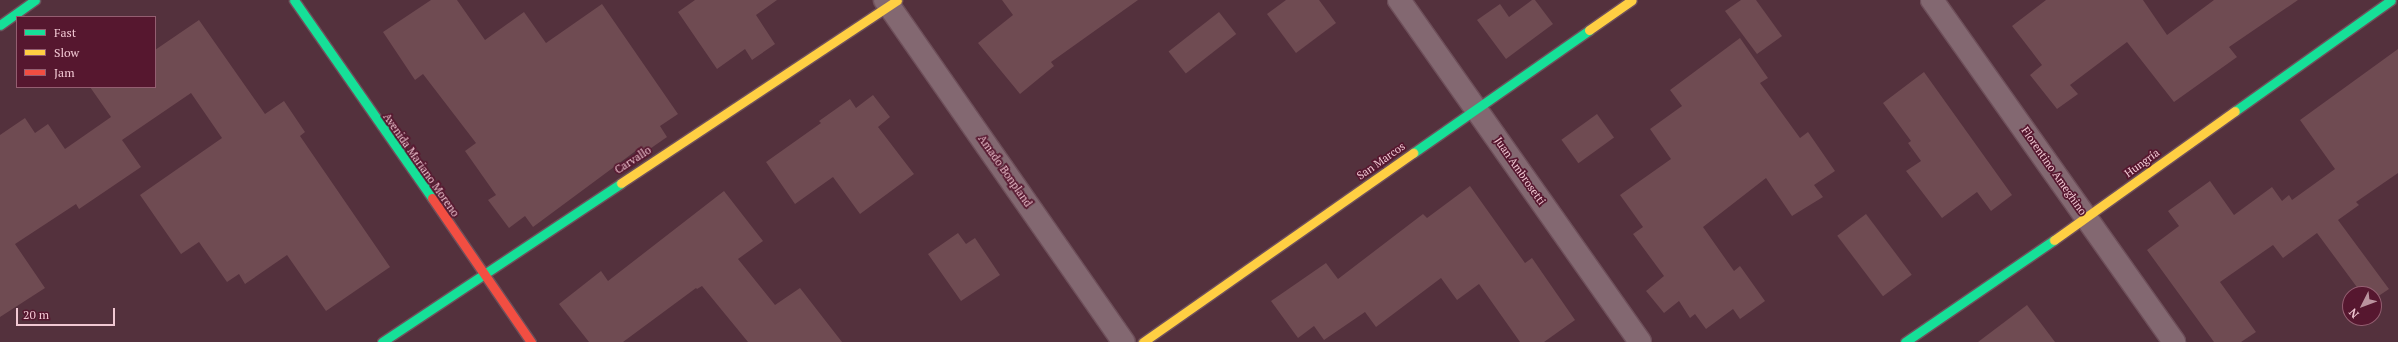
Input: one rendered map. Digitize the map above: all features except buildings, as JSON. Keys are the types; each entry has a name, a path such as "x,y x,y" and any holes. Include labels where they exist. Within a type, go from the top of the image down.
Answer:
{"street":[{"path":"0,25 35,0"},
{"name":"Avenida Mariano Moreno","path":"294,0 482,274 531,342"},
{"name":"Juan Ambrosetti","path":"1400,0 1640,342"},
{"name":"San Marcos","path":"1143,342 1632,0"},
{"name":"Florentino Ameghino","path":"1932,0 2174,342"},
{"name":"Hungría","path":"1905,342 2087,217 2391,0"},
{"name":"Carvallo","path":"382,342 890,2"},
{"name":"Amado Bonpland","path":"890,2 1124,342"}],"traffic: fast":[{"path":"0,25 35,0"},
{"path":"294,0 432,198"},
{"path":"2235,111 2391,0"},
{"path":"1413,153 1589,30"},
{"path":"382,342 621,183"},
{"path":"1905,342 2054,240"}],"traffic: slow":[{"path":"621,183 897,0"},
{"path":"1589,30 1632,0"},
{"path":"2054,240 2235,111"},
{"path":"1143,342 1413,153"}],"traffic: jam":[{"path":"432,198 531,342"}]}
